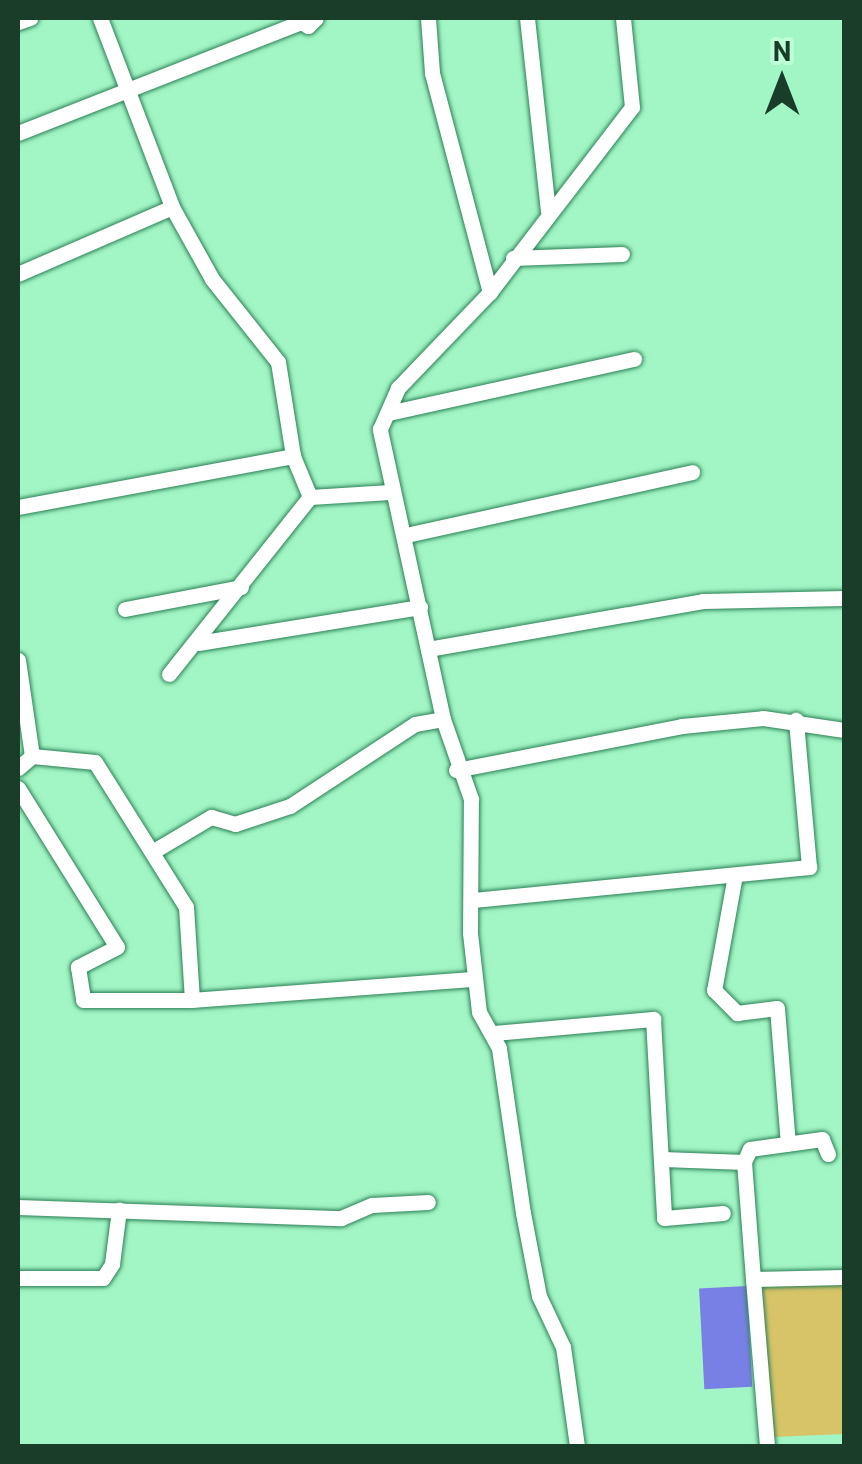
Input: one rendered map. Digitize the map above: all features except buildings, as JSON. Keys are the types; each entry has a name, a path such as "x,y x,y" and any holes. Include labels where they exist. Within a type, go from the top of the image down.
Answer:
{"street":[{"path":"18,22 30,18"},
{"path":"100,18 172,207 212,279 278,362 293,456 310,497"},
{"path":"18,134 301,22 308,26 316,18"},
{"path":"428,18 432,73 490,292"},
{"path":"527,18 548,212"},
{"path":"578,1446 563,1347 540,1296 492,1034 479,1012 474,979 474,817 443,720 406,535 390,492 380,429 398,388 490,292 632,107 622,18"},
{"path":"18,274 172,207"},
{"path":"513,258 622,254"},
{"path":"388,414 634,359"},
{"path":"18,507 293,456"},
{"path":"406,535 692,472"},
{"path":"168,674 198,643 310,497 390,492"},
{"path":"125,610 241,586"},
{"path":"428,649 702,600 844,598"},
{"path":"198,643 420,607"},
{"path":"18,660 32,756"},
{"path":"152,852 211,817 235,824 290,806 415,724 443,720"},
{"path":"456,770 682,726 796,720 844,730"},
{"path":"473,900 809,867 796,720"},
{"path":"18,768 32,756 96,762 186,907 192,1000"},
{"path":"18,788 118,947 78,966 79,998 192,1000 474,979"},
{"path":"735,875 714,990 737,1013 777,1008 788,1144"},
{"path":"492,1034 653,1019 664,1218 724,1213"},
{"path":"767,1446 744,1162 750,1149 822,1139 828,1154"},
{"path":"663,1159 744,1162"},
{"path":"18,1207 341,1218 372,1205 428,1202"},
{"path":"18,1278 103,1278 112,1264 119,1209"},
{"path":"753,1279 844,1277"}],"shaded area":[{"path":"844,1280 844,1434 773,1437 759,1284"}],"water":[{"path":"747,1286 752,1387 704,1389 699,1289"}]}
